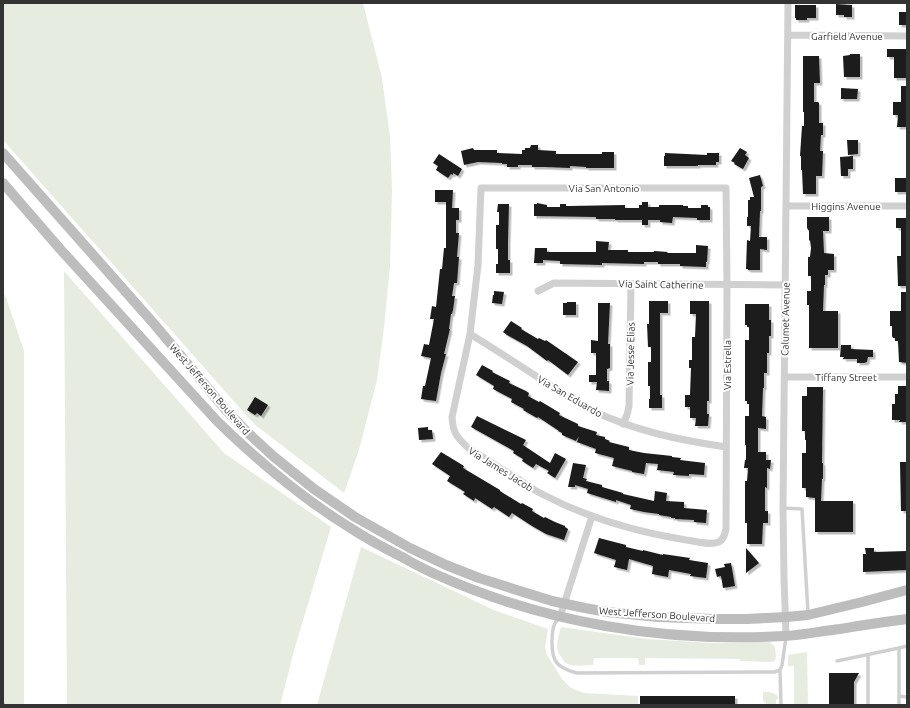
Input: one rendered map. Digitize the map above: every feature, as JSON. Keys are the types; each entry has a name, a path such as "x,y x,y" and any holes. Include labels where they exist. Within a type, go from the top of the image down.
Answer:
{"main road":[{"name":"West Jefferson Boulevard","path":"3,154 150,319 226,410 247,432 273,456 314,489 355,518 410,548 446,565 479,578 564,604 607,612 658,617 747,620 808,615 907,590"},
{"name":"West Jefferson Boulevard","path":"3,183 61,250 216,421 240,444 305,498 351,529 387,550 434,574 495,597 560,617 623,629 673,635 723,637 786,636 907,619"},
{"path":"265,466 273,456"}],"street":[{"name":"Calumet Avenue","path":"786,636 783,508 788,3"},
{"name":"Garfield Avenue","path":"788,35 907,36"},
{"name":"Via San Antonio","path":"481,188 726,188"},
{"name":"Via James Jacob","path":"481,188 478,265 470,334 452,417 456,437 467,447 543,495 565,506 630,528 674,538 706,543 721,541"},
{"name":"Via Estrella","path":"721,541 726,529 726,188"},
{"name":"Higgins Avenue","path":"786,206 907,206"},
{"name":"Via Saint Catherine","path":"538,291 554,283 786,285"},
{"name":"Via Jesse Elias","path":"623,424 629,406 631,284"},
{"name":"Via San Eduardo","path":"470,334 590,410 623,424 662,436 726,447"},
{"name":"Tiffany Street","path":"785,377 907,377"},
{"path":"560,617 592,516"}],"lane":[{"path":"783,508 802,509 808,615"},
{"path":"560,617 555,623 552,635 552,651 556,661 572,672 774,672 780,670"},
{"path":"781,705 780,670 786,636"},
{"path":"837,662 907,646"},
{"path":"898,648 899,705"},
{"path":"868,655 868,705"},
{"path":"899,696 907,696"}],"shaded area":[{"path":"3,3 363,3 382,78 390,137 392,190 390,266 377,380 359,450 344,493 254,424 3,140"},
{"path":"64,271 224,453 331,527 295,647 280,705 67,705"},
{"path":"3,294 6,297 24,351 24,705 3,705"},
{"path":"361,547 494,610 548,629 545,647 547,655 562,679 571,688 584,693 638,696 638,705 317,705"},
{"path":"561,627 647,639 710,643 770,642 775,647 776,656 775,661 773,662 741,661 739,659 645,658 645,665 639,665 638,658 594,658 593,665 580,666 568,664 559,654 557,643"},
{"path":"807,652 808,705 794,705 794,666 788,666 788,655"},
{"path":"763,692 775,694 778,697 776,704 767,705 763,700"}],"building":[{"path":"836,4 852,5 852,17 836,15"},
{"path":"795,5 816,5 816,18 796,20"},
{"path":"899,12 907,12 907,25 899,25"},
{"path":"887,49 907,49 907,78 894,78 894,57 887,57"},
{"path":"860,54 860,77 844,77 843,56"},
{"path":"803,56 819,56 820,83 814,83 814,102 819,103 819,123 823,123 823,135 821,135 820,151 823,151 822,176 816,176 816,194 803,194 800,156 802,126 804,126"},
{"path":"901,86 907,86 907,127 897,127 898,115 893,115 893,102 901,102"},
{"path":"841,88 858,89 857,99 841,99"},
{"path":"847,140 858,140 858,154 848,155"},
{"path":"531,145 538,145 538,150 556,151 556,154 602,154 602,152 614,152 614,168 586,168 570,166 570,168 532,167 532,165 507,167 507,164 502,163 478,162 464,165 461,151 473,148 474,150 497,150 497,153 522,154 522,150 525,150 525,148 530,148"},
{"path":"740,148 747,152 745,155 749,158 743,169 731,161"},
{"path":"665,153 707,155 707,153 719,153 719,162 716,162 716,165 664,166"},
{"path":"439,154 462,169 458,176 453,173 453,175 451,174 448,178 436,170 438,166 433,163"},
{"path":"853,156 853,169 848,169 848,176 841,176 840,157"},
{"path":"760,175 763,186 761,187 759,237 767,237 767,250 760,249 760,270 748,270 746,269 747,240 750,241 751,226 747,226 748,200 750,200 750,197 754,197 749,178"},
{"path":"895,178 907,178 907,192 895,192"},
{"path":"435,190 453,190 452,208 459,208 459,220 456,220 456,233 459,233 457,283 454,283 452,296 455,296 453,310 451,314 450,329 444,354 446,354 436,401 421,399 431,358 421,356 424,344 429,345 434,319 430,319 432,306 436,307 440,269 442,269 444,248 446,248 446,202 435,202"},
{"path":"642,202 648,202 648,207 659,207 659,205 683,205 688,206 688,208 701,208 701,205 708,205 708,207 710,207 710,220 673,217 672,223 660,222 660,220 648,220 648,225 642,225 642,220 596,219 596,217 534,216 534,204 537,203 547,205 547,207 560,207 560,204 566,204 566,206 625,205 625,208 639,208 639,205 642,205"},
{"path":"498,204 509,204 508,260 510,260 510,273 496,273 496,264 498,264 498,249 496,249 496,225 499,225 499,212 497,212"},
{"path":"807,217 829,217 829,231 823,231 824,253 834,254 834,270 828,270 828,275 825,275 823,311 838,311 838,348 809,348 809,305 807,305 807,291 811,291 811,276 808,276 808,257 810,257 811,248 809,231 807,228"},
{"path":"896,218 907,218 907,286 898,286 897,256 901,256 901,228 896,228"},
{"path":"596,241 609,242 608,250 628,250 628,252 654,251 668,252 667,253 696,253 696,245 708,246 706,267 680,266 680,264 658,264 658,262 644,262 644,264 602,263 602,265 560,264 560,261 543,260 543,263 534,263 535,248 547,248 547,252 596,252"},
{"path":"494,291 504,292 502,304 492,303"},
{"path":"901,292 907,292 907,363 899,362 898,341 895,341 895,338 893,338 892,326 890,326 890,311 901,311"},
{"path":"649,301 668,301 668,313 660,313 660,395 662,395 662,408 649,408 650,386 648,386 648,362 651,362 651,347 648,347 647,324 649,324"},
{"path":"690,301 709,301 708,426 695,426 696,418 690,418 690,407 685,407 685,395 690,395 691,368 689,368 689,360 692,360 692,337 695,337 696,314 690,314"},
{"path":"576,302 576,315 563,315 563,303"},
{"path":"598,303 610,303 608,344 610,344 610,368 607,369 609,391 596,390 597,382 589,382 589,375 596,375 596,353 591,353 591,340 598,341"},
{"path":"745,304 769,304 769,320 771,320 769,353 767,353 767,373 764,373 763,388 762,416 766,417 766,429 758,428 758,452 766,452 766,460 771,460 770,469 767,468 767,488 765,487 765,511 768,511 768,523 763,523 762,544 747,544 747,523 745,523 745,481 747,481 748,468 744,468 746,460 745,416 749,416 749,404 745,401 745,340 749,340 749,327 745,325"},
{"path":"511,321 538,339 546,340 578,362 568,375 527,346 503,332"},
{"path":"841,345 851,345 851,349 873,350 873,357 868,357 867,362 864,363 857,363 857,359 843,359 844,357 840,357"},
{"path":"482,365 510,381 509,383 529,393 528,396 539,402 540,401 560,413 559,415 578,424 578,426 597,432 596,435 605,437 605,439 610,441 609,442 629,447 629,450 672,456 681,458 680,460 705,463 704,475 673,475 674,472 657,470 658,464 646,463 644,474 612,466 614,458 595,453 596,449 577,442 579,436 576,441 562,435 562,433 538,417 537,418 511,402 512,399 493,389 494,386 476,375"},
{"path":"898,386 907,387 907,422 892,420 892,404 895,404 895,394 898,394"},
{"path":"807,387 823,387 823,479 821,501 853,501 853,532 815,532 815,498 806,497 806,488 802,488 802,453 806,453 806,440 805,431 802,431 802,396 807,396"},
{"path":"255,397 268,405 261,416 257,413 255,415 247,410"},
{"path":"477,416 526,440 523,445 550,463 555,453 566,459 555,478 547,473 549,471 536,464 533,468 513,453 514,451 471,427"},
{"path":"428,427 428,430 432,430 433,439 419,440 418,428"},
{"path":"441,452 464,466 463,468 503,493 521,504 522,503 533,509 532,511 544,518 545,517 565,526 568,529 564,540 546,534 512,513 509,517 494,507 492,509 475,498 474,501 463,494 465,492 447,481 450,476 432,464"},
{"path":"900,462 907,462 907,511 901,511"},
{"path":"573,463 586,465 583,478 587,479 586,481 602,485 602,487 623,494 654,501 655,491 667,493 666,501 684,502 684,508 707,510 706,523 694,522 694,520 675,519 659,514 630,509 631,505 587,493 588,489 575,485 575,487 568,487"},
{"path":"599,538 643,551 690,558 689,560 708,563 706,578 690,576 691,574 669,570 668,577 652,574 653,566 629,559 627,570 614,567 616,560 594,553"},
{"path":"746,548 759,563 746,573"},
{"path":"865,548 874,548 874,552 907,551 907,570 863,572 863,554 866,554"},
{"path":"731,563 735,586 723,588 721,576 717,577 715,569 725,567 724,564"},
{"path":"829,673 859,673 854,682 854,705 829,705"},
{"path":"640,696 735,696 735,705 640,705"}]}
